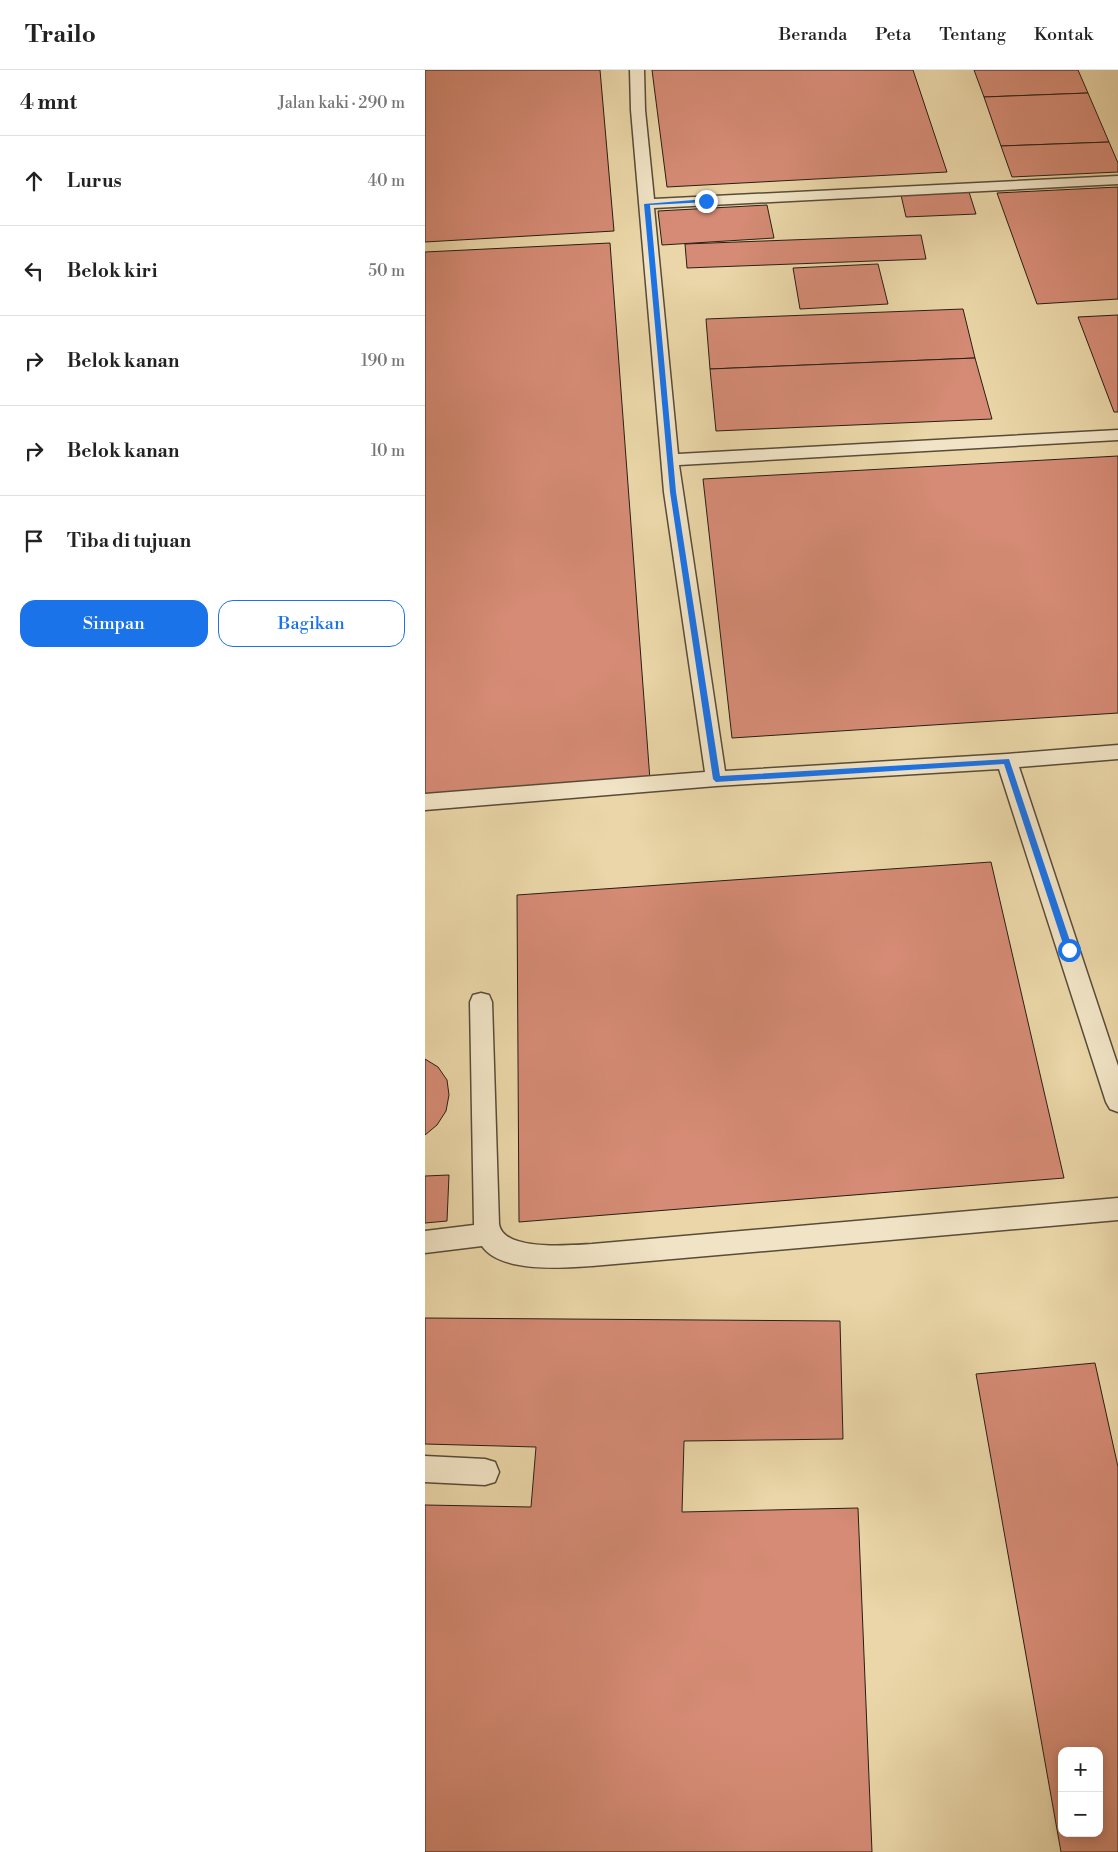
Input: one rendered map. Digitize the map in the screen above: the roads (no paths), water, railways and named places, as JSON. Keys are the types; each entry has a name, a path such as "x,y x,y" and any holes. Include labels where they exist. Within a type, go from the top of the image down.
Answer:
{"lane":[{"path":"637,70 638,110 674,502 716,779"},
{"path":"647,204 1118,180"},
{"path":"670,460 1118,435"},
{"path":"425,802 716,779 1007,761 1118,752"},
{"path":"1007,761 1118,1102"},
{"path":"481,1002 485,1210 488,1234 503,1249 525,1254 559,1256 1118,1209"},
{"path":"425,1242 488,1234"},
{"path":"425,1469 485,1472"}]}
